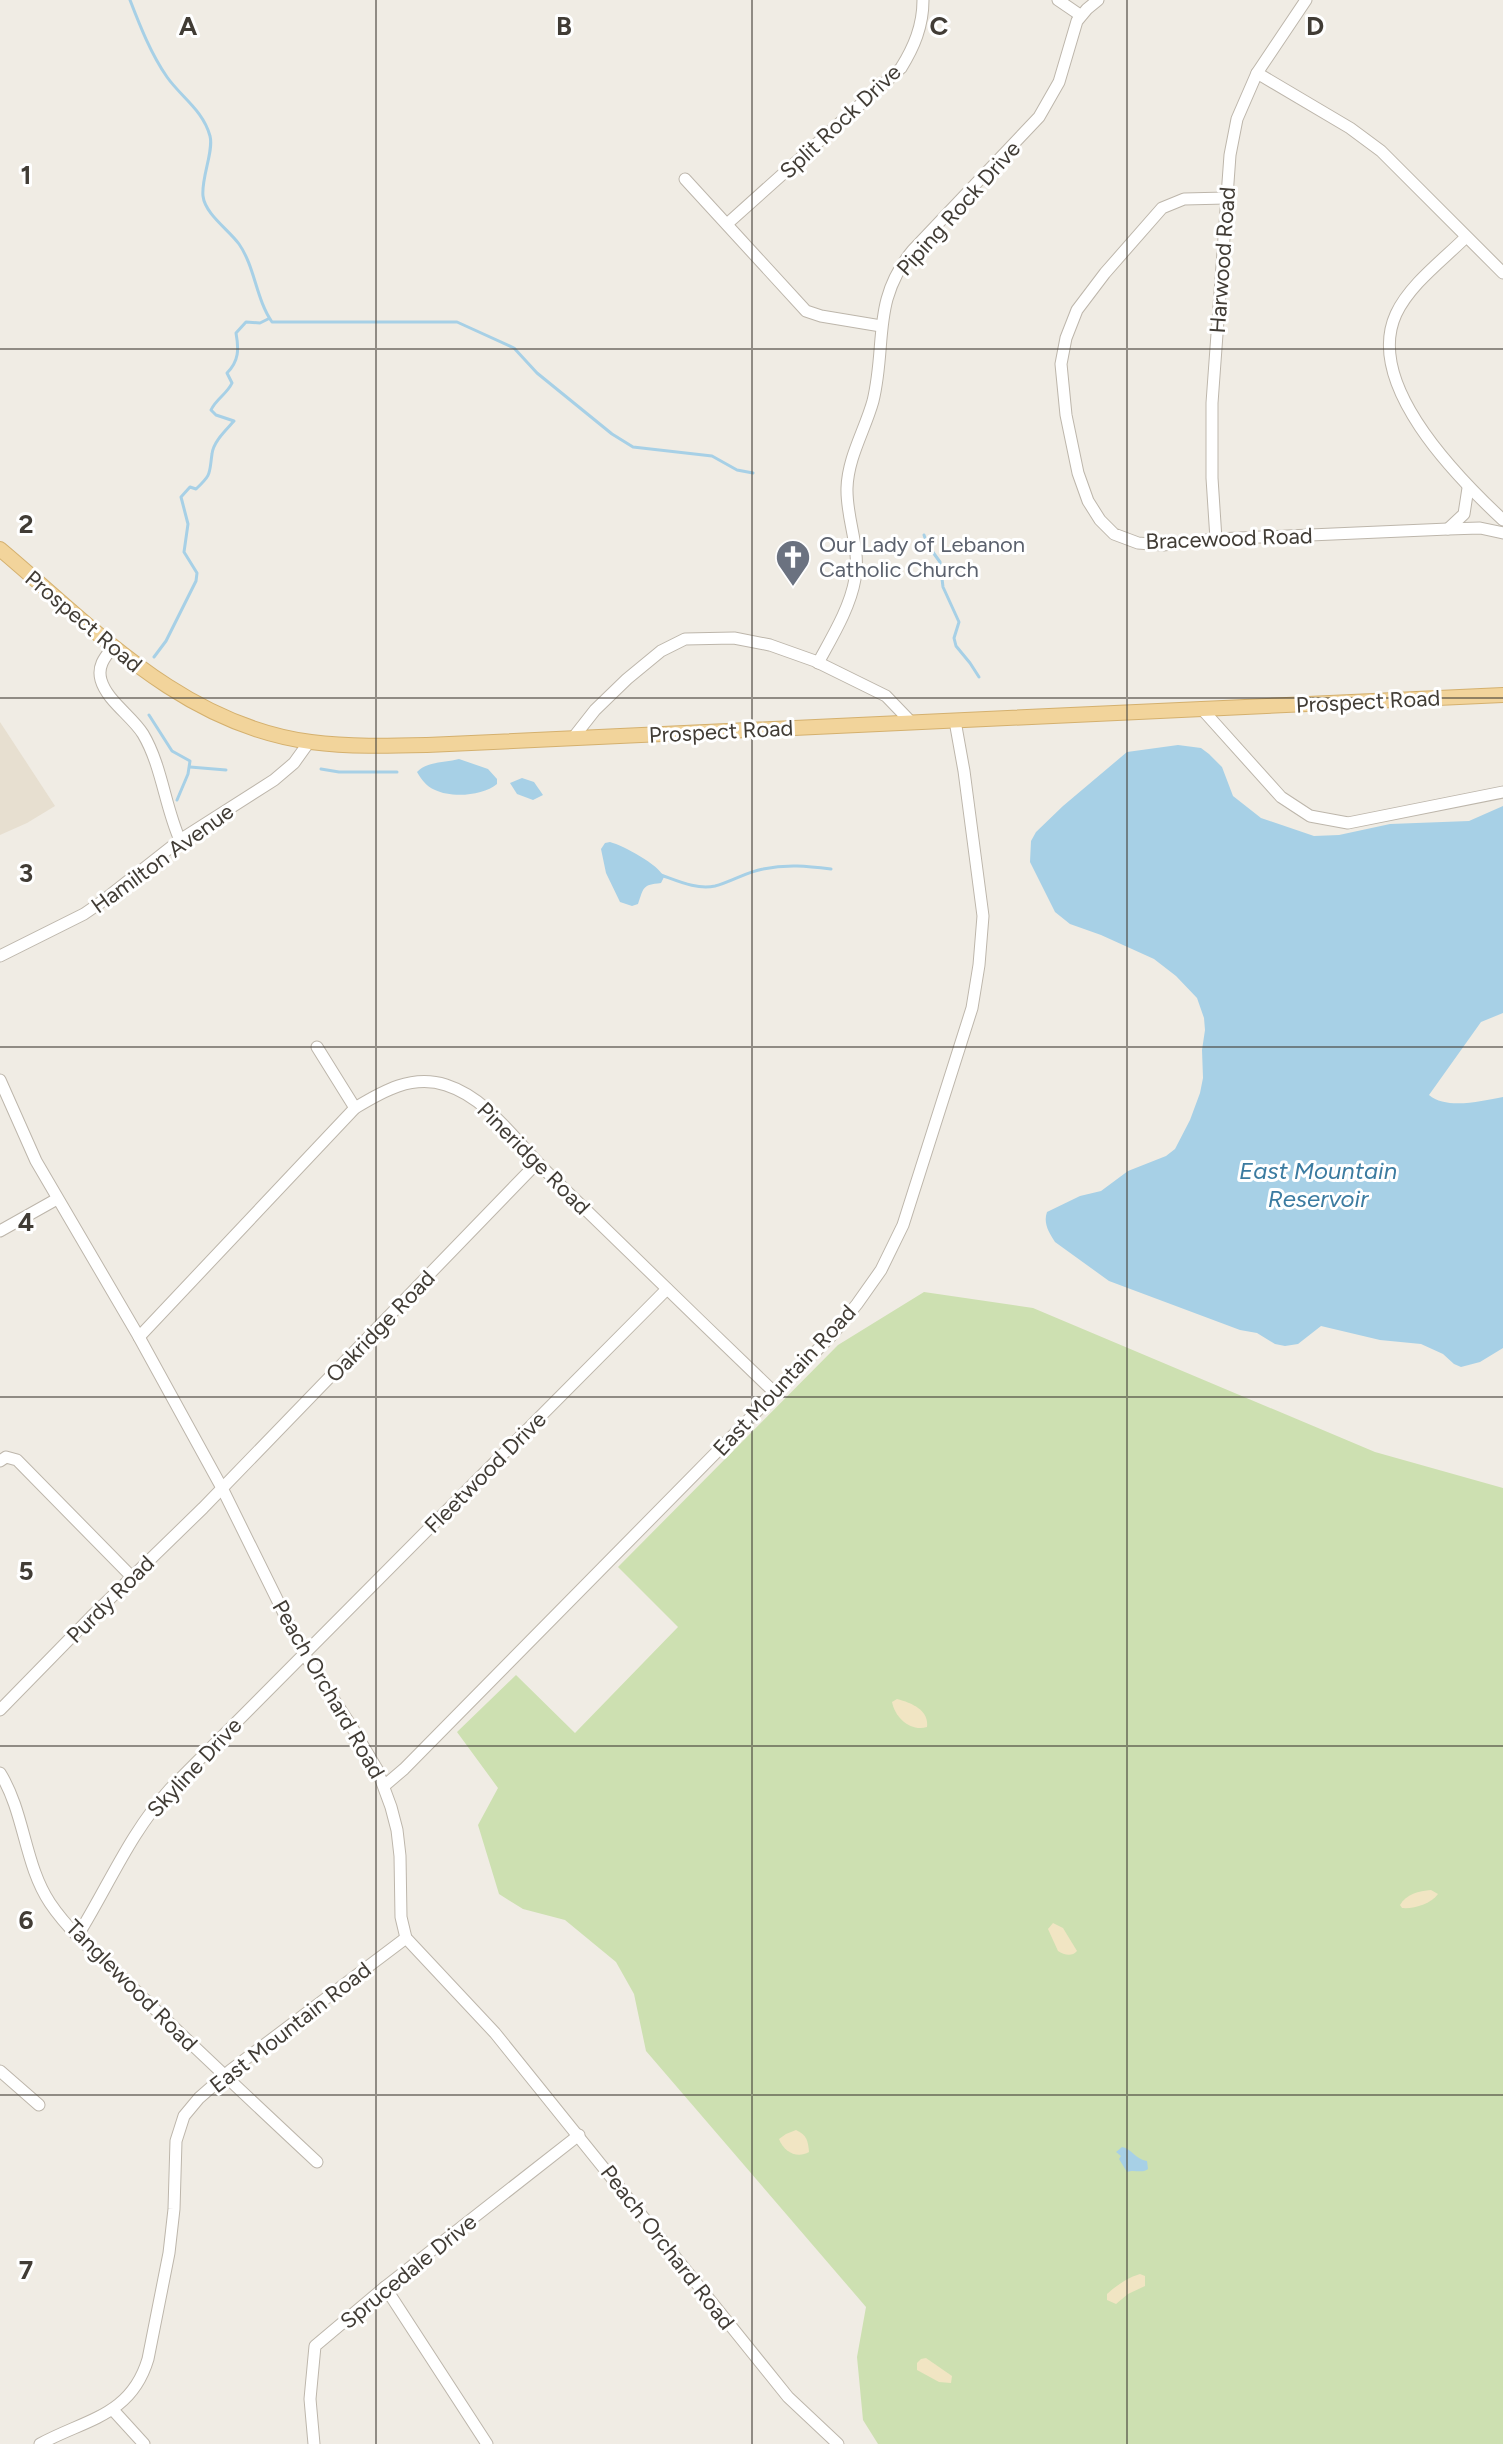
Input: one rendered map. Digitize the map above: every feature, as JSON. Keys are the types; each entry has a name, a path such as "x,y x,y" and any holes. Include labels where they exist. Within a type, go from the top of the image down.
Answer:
{"main road":[{"name":"Prospect Road","path":"0,549 150,676 208,710 270,733 309,742 363,746 573,738 1503,695"}],"street":[{"name":"Split Rock Drive","path":"727,224 901,68 912,50 920,25 923,0"},
{"path":"1058,0 1080,15"},
{"name":"Piping Rock Drive","path":"818,663 847,605 855,581 856,552 847,485 853,456 874,395 888,291 906,259 1018,141 1046,107 1059,82 1070,37 1080,15 1098,0"},
{"name":"Harwood Road","path":"1216,539 1212,403 1230,155 1237,119 1257,73 1306,0"},
{"path":"1257,73 1350,128 1381,151 1503,273"},
{"path":"685,179 806,311 881,326"},
{"name":"Bracewood Road","path":"1226,198 1184,199 1162,208 1147,222 1077,310 1066,338 1061,364 1062,388 1078,473 1088,501 1100,520 1114,534 1138,543 1163,545 1216,539 1448,529 1480,528 1503,533"},
{"path":"1466,237 1413,289 1396,315 1391,340 1397,384 1411,413 1468,488 1503,520"},
{"path":"1448,529 1464,514 1468,488"},
{"path":"573,738 595,710 627,679 661,651 685,639 734,638 770,645 818,663 886,696 912,723"},
{"path":"113,647 99,668 101,681 106,691 132,719 151,751 180,840"},
{"path":"1201,708 1281,797 1310,816 1348,823 1503,792"},
{"name":"East Mountain Road","path":"384,1786 832,1335 881,1270 903,1225 972,1008 979,965 983,916 955,721"},
{"name":"Hamilton Avenue","path":"0,956 84,914 180,840 274,780 294,763 309,742"},
{"path":"317,1047 355,1108"},
{"name":"Peach Orchard Road","path":"0,1080 22,1133 222,1488 304,1654 359,1738 384,1786 399,1839 401,1917 406,1938 487,2023 788,2397 838,2444"},
{"name":"Pineridge Road","path":"139,1337 355,1108 381,1092 402,1084 422,1082 442,1084 479,1101 537,1163 775,1393"},
{"name":"Oakridge Road","path":"222,1488 537,1163"},
{"path":"0,1231 57,1199"},
{"name":"Fleetwood Drive","path":"304,1654 667,1289"},
{"path":"0,1461 6,1457 17,1460 132,1577"},
{"name":"Purdy Road","path":"0,1710 222,1488"},
{"name":"Skyline Drive","path":"78,1935 149,1811 304,1654"},
{"name":"Tanglewood Road","path":"0,1773 19,1816 38,1881 51,1904 78,1935 317,2162"},
{"name":"East Mountain Road","path":"40,2444 113,2410 134,2390 148,2359 172,2232 175,2150 179,2128 190,2107 293,2022 406,1938"},
{"path":"0,2071 39,2105"},
{"name":"Sprucedale Drive","path":"314,2444 310,2399 315,2346 579,2135"},
{"path":"385,2287 487,2444"},
{"path":"113,2410 144,2444"}],"shaded area":[{"path":"0,722 55,806 0,835"}],"green space":[{"path":"924,1292 1033,1308 1375,1452 1503,1488 1503,2444 878,2444 863,2420 857,2357 866,2307 646,2051 634,1994 616,1962 565,1920 523,1909 499,1894 478,1825 498,1788 457,1732 516,1675 575,1733 678,1627 618,1567 838,1345"}],"sand":[{"path":"897,1699 914,1705 922,1712 927,1727 910,1726 900,1718 892,1702"},
{"path":"1431,1890 1438,1894 1427,1903 1407,1908 1400,1905 1413,1894"},
{"path":"1053,1923 1063,1928 1077,1951 1075,1953 1068,1955 1058,1951 1048,1929"},
{"path":"796,2130 806,2139 809,2152 796,2154 781,2144 779,2139"},
{"path":"1140,2274 1145,2276 1145,2286 1116,2304 1107,2300 1107,2294"},
{"path":"926,2358 952,2376 951,2383 939,2382 917,2370 917,2363"}],"water":[{"name":"East Mountain Reservoir","path":"1178,745 1201,748 1209,754 1222,767 1233,796 1261,818 1314,836 1339,835 1390,824 1469,821 1503,806 1503,1013 1481,1022 1429,1095 1436,1100 1455,1103 1503,1097 1503,1348 1480,1362 1461,1367 1421,1344 1380,1340 1321,1326 1298,1344 1275,1344 1257,1333 1240,1330 1109,1281 1055,1242 1049,1231 1047,1212 1080,1196 1101,1191 1128,1171 1166,1156 1175,1149 1200,1093 1205,1030 1197,998 1176,976 1154,959 1070,924 1055,912 1030,862 1031,841 1063,806 1127,752"},
{"path":"459,759 488,769 497,779 497,784 475,793 442,793 429,787 417,772 431,764"},
{"path":"522,778 534,782 543,795 533,800 517,794 510,783"},
{"path":"610,842 648,861 664,877 661,883 645,888 638,904 632,906 620,902 606,873 601,849"},
{"path":"1122,2147 1147,2161 1148,2169 1127,2172 1119,2159 1121,2156 1116,2152"}],"waterway":[{"path":"130,0 161,68 207,127 211,142 203,189 205,203 239,244 272,322 457,322 514,348 537,373 612,434 633,447 712,456 737,470 753,473"},
{"path":"154,657 166,641 196,581 197,573 184,552 188,524 181,497 190,487 196,489 207,477 215,445 234,421 211,410 232,383 227,373 237,354 236,333 246,322 260,323 268,319"},
{"path":"924,535 940,562 943,587 959,622 954,638 956,646 979,677"},
{"path":"149,715 172,751 190,761 177,800"},
{"path":"190,767 226,770"},
{"path":"321,769 397,772"},
{"path":"661,875 708,887 772,867 831,869"}],"place":[{"name":"Our Lady of Lebanon Catholic Church","path":"793,588"}]}
